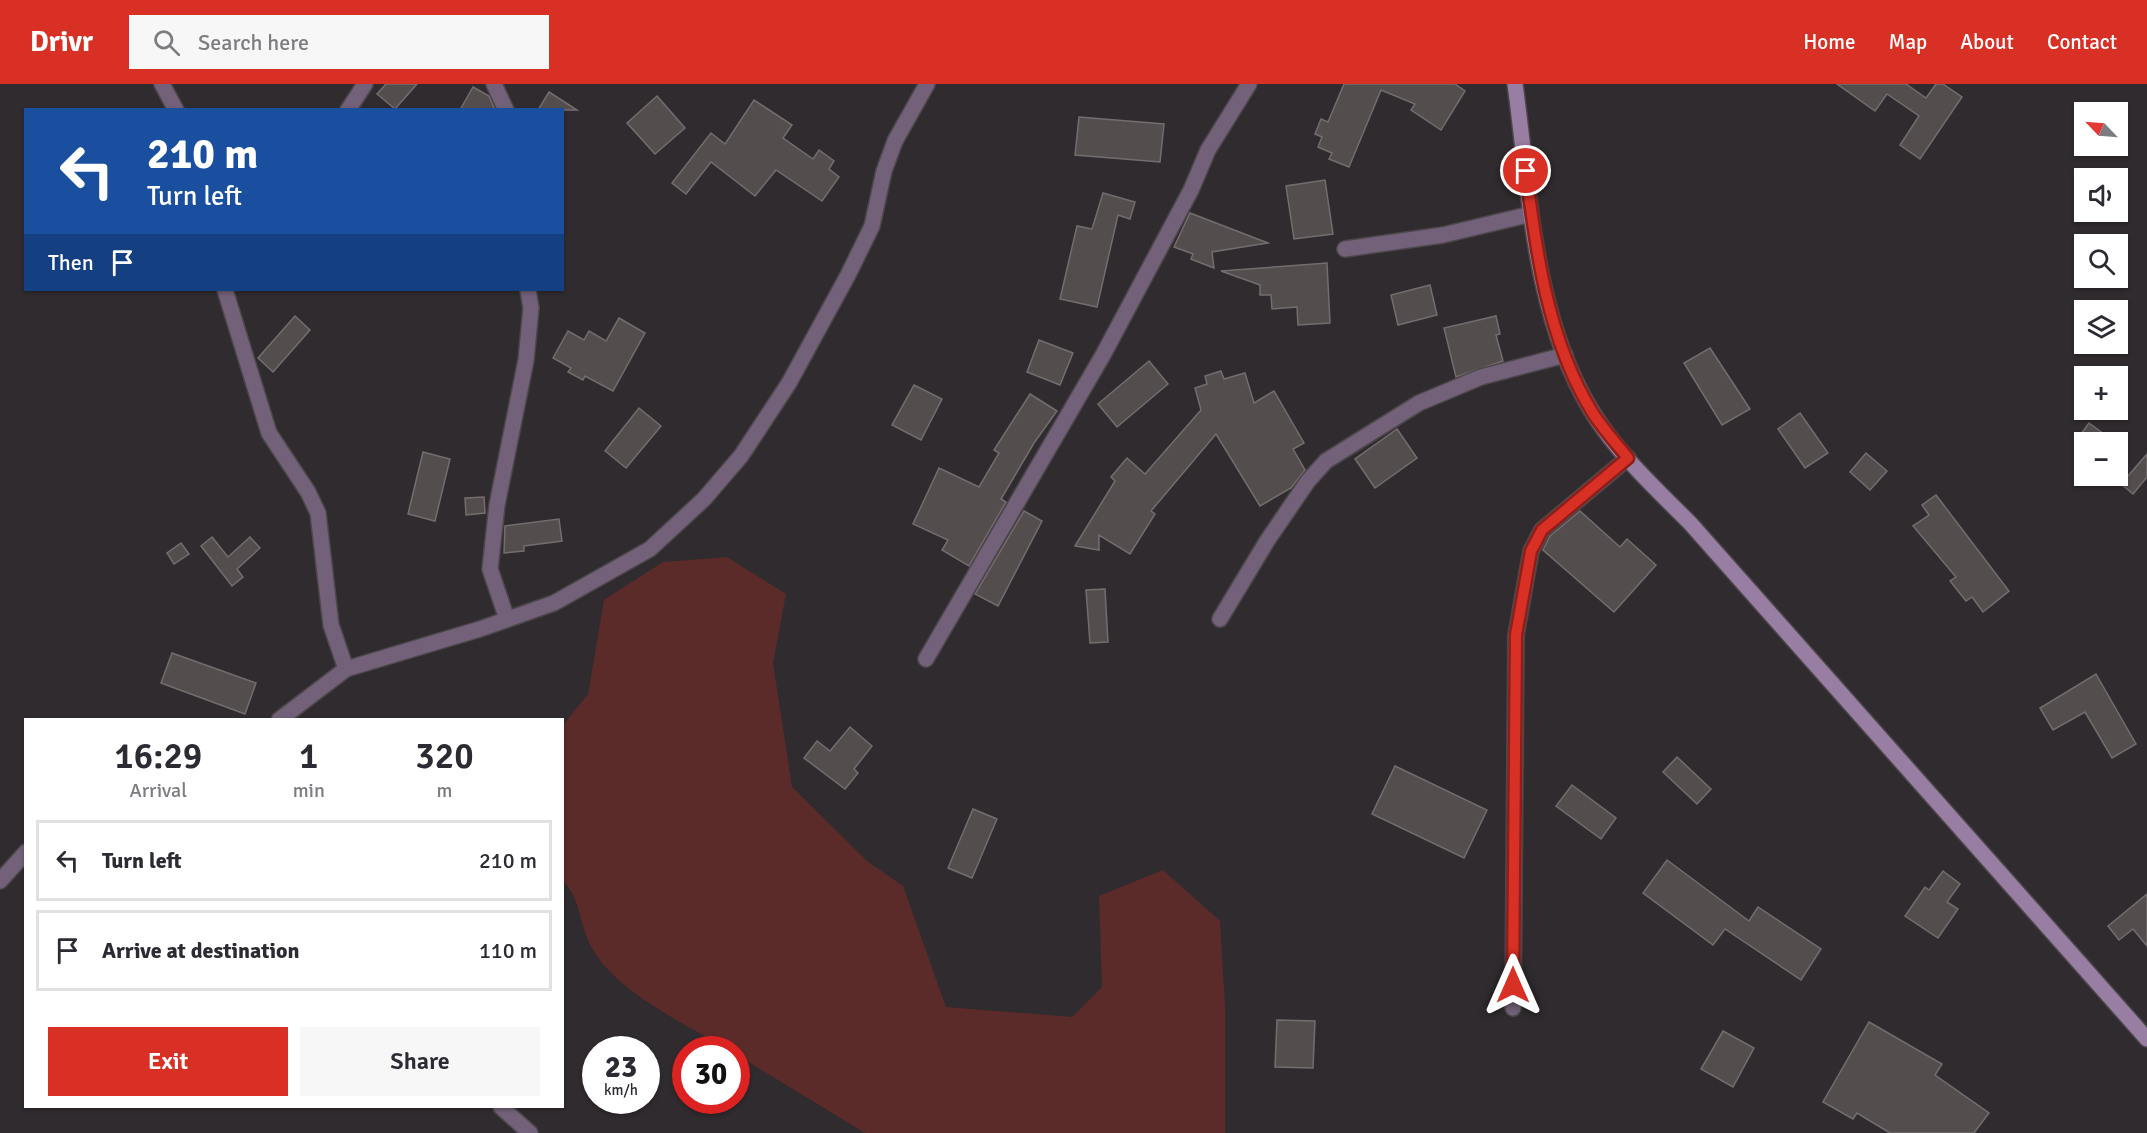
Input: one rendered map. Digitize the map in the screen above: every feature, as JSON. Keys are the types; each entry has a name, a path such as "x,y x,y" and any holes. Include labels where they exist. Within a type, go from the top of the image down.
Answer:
{"main road":[{"path":"1515,84 1531,214 1547,301 1564,355 1591,411 1628,458 1698,532 2147,1039"}],"street":[{"path":"162,84 175,108"},
{"path":"349,108 365,84"},
{"path":"494,84 505,108"},
{"path":"282,718 346,669 507,620 554,603 650,549 704,499 741,456 789,383 853,265 872,226 885,171 895,141 927,84"},
{"path":"926,659 1103,355 1191,190 1208,150 1249,84"},
{"path":"1345,249 1443,234 1531,214"},
{"path":"225,291 268,433 308,492 318,513 331,625 346,669"},
{"path":"507,620 490,569 497,505 526,360 531,308 528,291"},
{"path":"1220,619 1267,541 1308,481 1326,462 1419,403 1481,377 1564,355"},
{"path":"1513,1008 1516,635 1531,551 1542,530 1628,458"},
{"path":"0,881 24,854"},
{"path":"502,1108 530,1133"}],"shaded area":[{"path":"727,557 786,594 773,663 792,787 867,861 903,886 946,1007 1072,1017 1102,987 1099,896 1163,870 1220,921 1225,1006 1225,1133 865,1133 750,1063 750,1036 704,1036 654,1006 618,979 603,964 592,948 574,896 564,882 564,724 588,694 604,600 663,562"}],"building":[{"path":"386,84 417,84 396,108 377,94"},
{"path":"1344,84 1455,84 1465,91 1441,130 1411,110 1415,104 1381,90 1349,167 1329,159 1332,153 1318,147 1322,137 1315,134 1321,119 1328,122"},
{"path":"1837,84 1906,84 1926,98 1936,84 1943,84 1962,97 1920,159 1900,145 1919,116 1887,94 1875,111"},
{"path":"473,87 489,96 494,108 461,108"},
{"path":"549,92 577,110 564,110 564,108 539,108"},
{"path":"657,96 685,128 655,154 627,123"},
{"path":"754,100 792,125 783,138 813,159 819,150 834,161 829,169 839,177 822,201 776,170 755,196 711,162 686,194 672,183 711,133 725,144"},
{"path":"1079,117 1164,124 1160,162 1075,155"},
{"path":"1325,180 1333,234 1294,239 1286,186"},
{"path":"1103,193 1135,202 1130,219 1118,215 1097,307 1060,299 1077,226 1092,229"},
{"path":"1190,213 1268,243 1212,252 1214,268 1191,259 1193,254 1174,247"},
{"path":"1327,263 1330,323 1298,325 1297,307 1272,309 1271,295 1260,295 1260,285 1221,271"},
{"path":"1430,285 1437,315 1398,325 1391,295"},
{"path":"295,316 310,330 273,372 258,358"},
{"path":"1496,316 1500,334 1496,335 1503,361 1456,377 1444,328"},
{"path":"619,318 645,333 613,391 585,376 583,380 568,372 571,368 553,358 568,331 584,340 589,331 606,341"},
{"path":"1039,340 1073,353 1060,385 1027,372"},
{"path":"1710,348 1750,409 1722,425 1684,363"},
{"path":"1149,361 1168,384 1117,427 1098,404"},
{"path":"1221,371 1224,379 1245,373 1254,403 1274,391 1304,443 1293,449 1305,470 1291,488 1260,506 1216,434 1151,511 1155,514 1130,554 1099,535 1099,550 1075,546 1115,481 1111,477 1127,458 1145,474 1201,410 1195,388 1207,384 1205,376"},
{"path":"914,385 942,399 921,440 892,425"},
{"path":"1030,394 1057,411 1034,443 1001,499 1006,502 969,566 942,550 948,540 913,524 939,468 979,487 999,453 994,450"},
{"path":"639,408 661,426 626,468 605,451"},
{"path":"1800,413 1828,453 1805,468 1778,429"},
{"path":"2089,423 2101,432 2082,432"},
{"path":"1397,429 1417,458 1375,488 1355,459"},
{"path":"423,452 450,459 435,521 408,514"},
{"path":"1866,453 1887,471 1870,490 1850,472"},
{"path":"2147,454 2147,477 2133,494 2123,486 2128,486 2128,476"},
{"path":"1936,495 2009,591 1983,612 1972,597 1966,601 1950,581 1956,577 1913,526 1929,515 1922,505"},
{"path":"484,497 485,513 466,515 465,498"},
{"path":"1024,511 1042,521 998,606 975,594"},
{"path":"1580,511 1620,547 1627,539 1656,565 1614,612 1543,550 1550,536"},
{"path":"559,519 562,541 524,546 524,551 504,553 505,526"},
{"path":"212,537 228,557 250,537 260,548 237,569 243,577 232,586 201,546"},
{"path":"181,543 189,554 174,564 167,553"},
{"path":"1105,589 1108,642 1090,643 1086,590"},
{"path":"172,653 256,683 245,714 161,683"},
{"path":"2096,674 2136,744 2112,758 2085,712 2053,730 2040,708"},
{"path":"850,727 872,746 854,769 858,773 845,789 804,758 817,741 830,751"},
{"path":"1677,757 1711,789 1697,804 1663,772"},
{"path":"1395,766 1487,810 1464,858 1372,814"},
{"path":"1572,785 1616,818 1601,839 1556,806"},
{"path":"973,809 997,819 972,878 948,868"},
{"path":"1667,860 1749,921 1758,907 1821,949 1801,980 1725,929 1713,945 1643,893"},
{"path":"1943,871 1960,884 1947,902 1958,909 1938,938 1905,916 1925,887 1929,890"},
{"path":"2147,894 2147,946 2133,929 2119,940 2108,926"},
{"path":"1277,1020 1315,1021 1313,1068 1275,1067"},
{"path":"1869,1022 1942,1064 1935,1075 1989,1113 1974,1133 1890,1133 1857,1113 1853,1119 1823,1102"},
{"path":"1723,1031 1754,1048 1733,1087 1701,1069"}],"route":[{"path":"1513,985 1516,635 1531,551 1542,530 1628,458 1591,411 1564,355 1547,301 1531,214 1526,171"}]}
